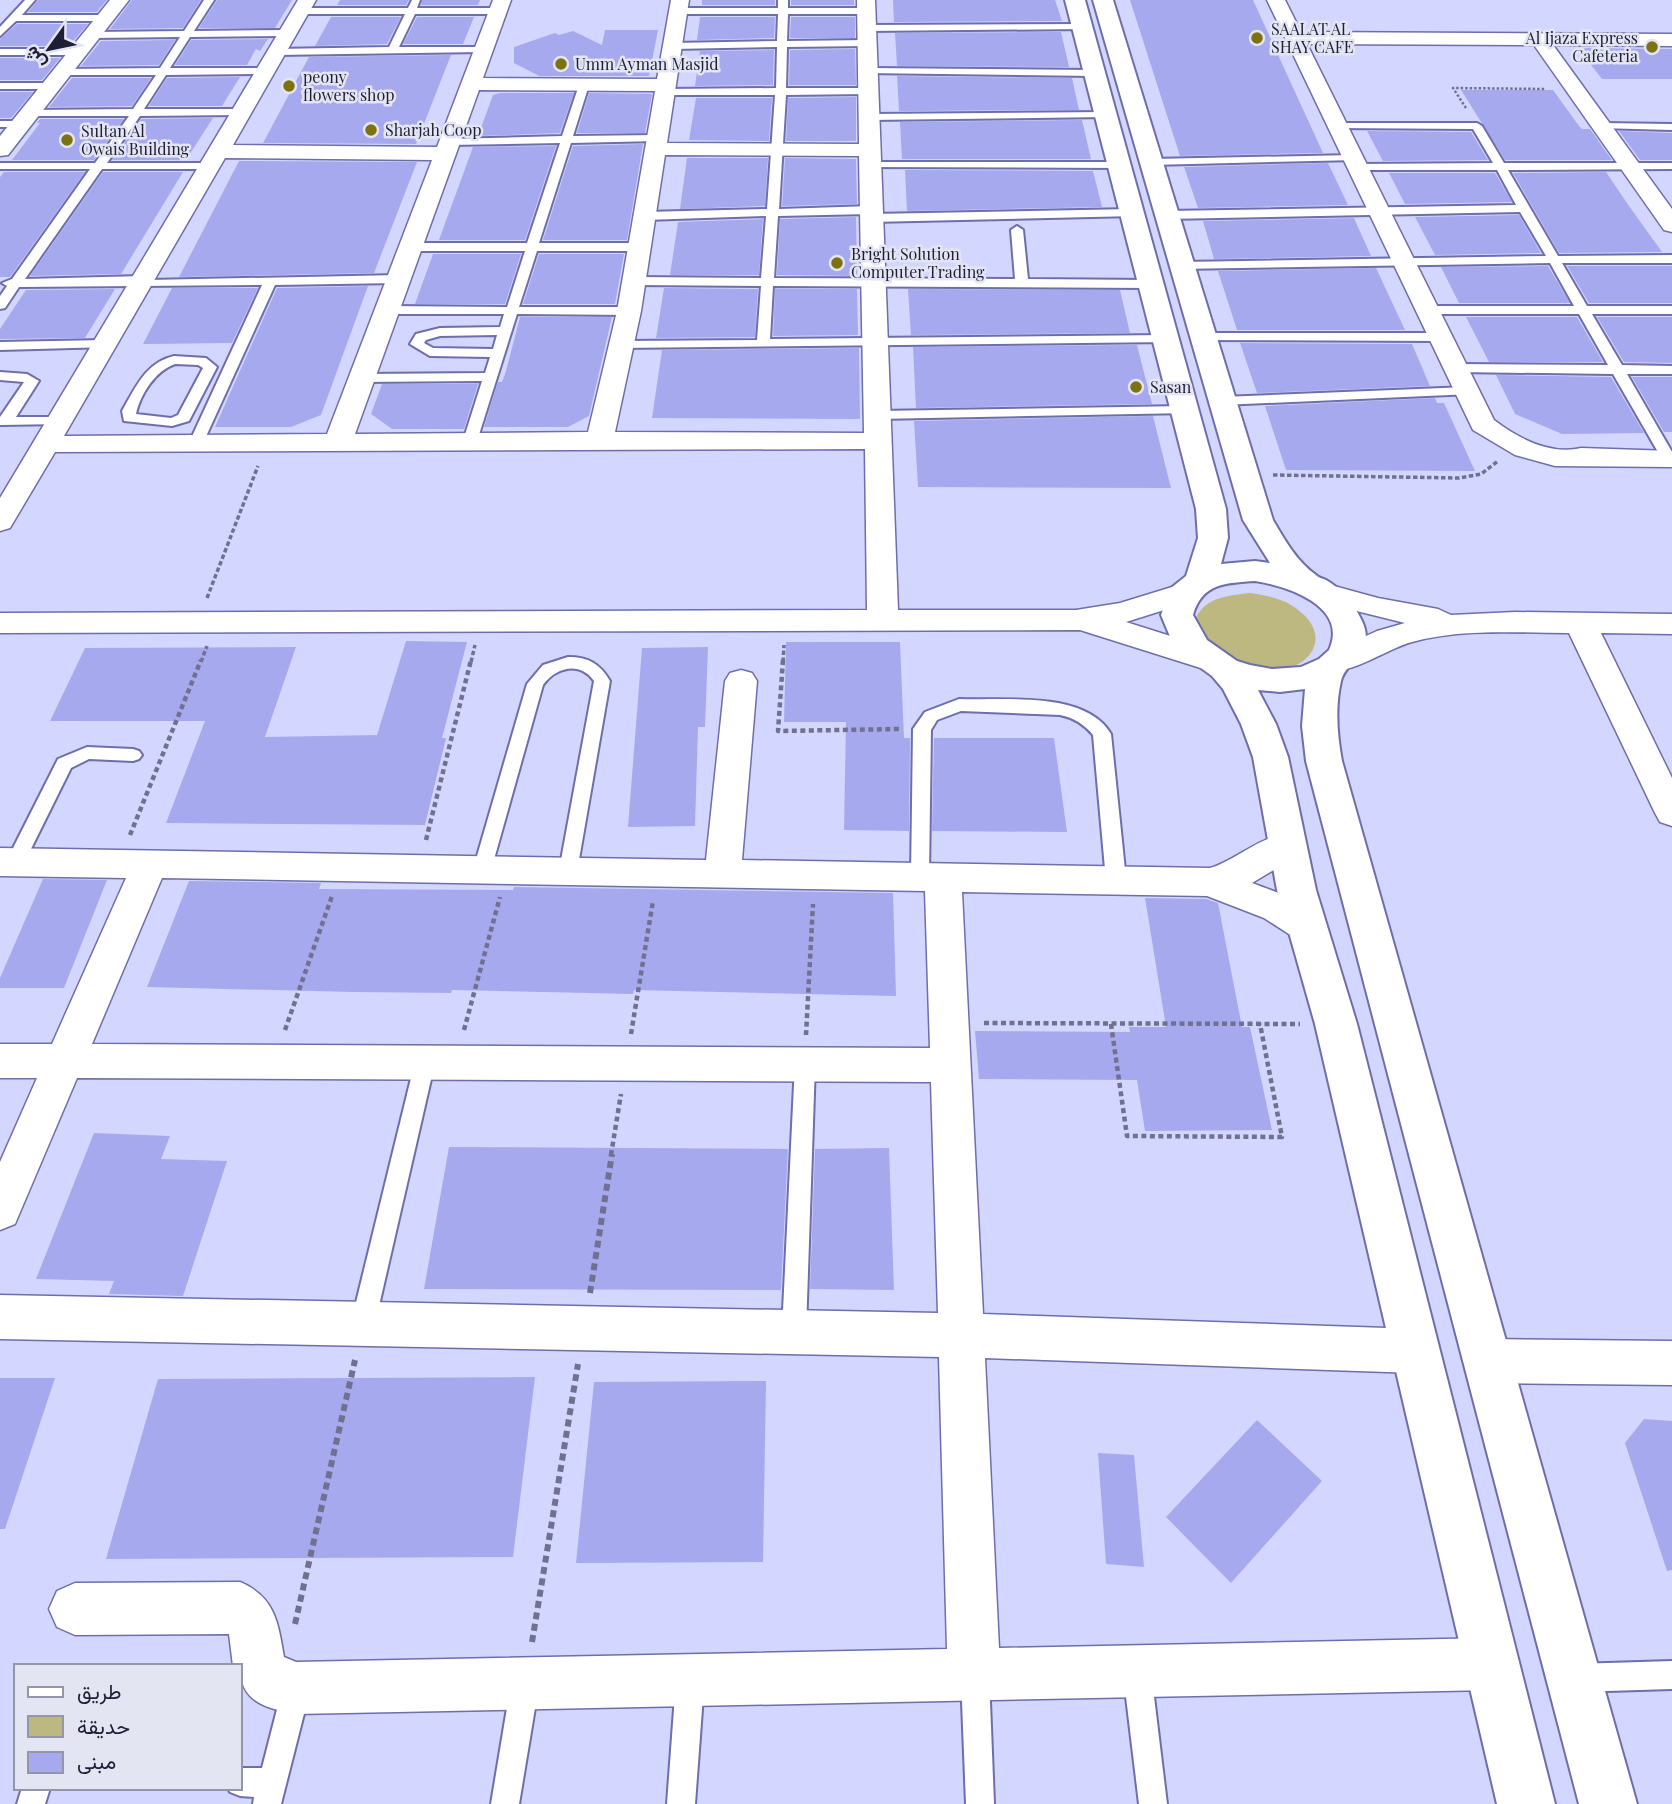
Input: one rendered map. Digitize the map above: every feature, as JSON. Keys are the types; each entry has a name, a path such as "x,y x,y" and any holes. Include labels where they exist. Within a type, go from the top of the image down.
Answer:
{"main road":[{"path":"1103,0 1258,520 1266,535 1314,587 1336,603 1349,628 1346,652 1332,666 1321,690 1319,713 1324,761 1608,1804"},
{"path":"1074,8 1106,115 1213,523 1210,552 1193,587 1179,605 1178,619 1182,633 1192,647 1216,664 1246,677 1290,680 1332,666"},
{"path":"1120,167 1138,184 1146,210 1166,215"},
{"path":"1193,587 1223,572 1250,569 1278,573 1314,587"},
{"path":"1216,664 1251,709 1276,774 1287,845 1305,926 1336,1024 1526,1804"}],"street":[{"path":"0,150 120,0"},
{"path":"1276,0 1483,425 1512,445 1529,452 1568,460 1670,459"},
{"path":"0,522 303,6"},
{"path":"338,442 500,6"},
{"path":"600,440 629,311 680,6"},
{"path":"866,20 883,619"},
{"path":"1294,38 1672,40"},
{"path":"1540,40 1672,225"},
{"path":"471,84 667,88"},
{"path":"658,144 869,157"},
{"path":"213,158 447,148"},
{"path":"1470,397 1497,425 1533,444 1568,454 1604,459"},
{"path":"53,433 196,443 600,440 878,428"},
{"path":"0,623 1076,620 1134,610 1193,587"},
{"path":"1314,587 1378,608 1463,622 1672,624"},
{"path":"1076,620 1142,637 1216,664"},
{"path":"1332,666 1359,650 1407,632 1463,622"},
{"path":"1580,623 1672,813"},
{"path":"723,874 741,681"},
{"path":"8,862 1210,882 1238,874 1287,845"},
{"path":"0,1210 66,1060 134,864"},
{"path":"932,877 949,1043 975,1674"},
{"path":"1210,882 1277,908 1305,926"},
{"path":"0,1060 805,1064 949,1043"},
{"path":"0,1317 794,1331 1416,1351"},
{"path":"1488,1361 1672,1363"},
{"path":"75,1609 240,1608 253,1622 259,1668 268,1679 288,1687 1492,1664"}],"lane":[{"path":"0,33 30,0"},
{"path":"0,305 136,113 209,0"},
{"path":"392,51 417,0"},
{"path":"763,343 780,92 783,5"},
{"path":"680,6 783,5 866,20"},
{"path":"303,6 411,11 500,6"},
{"path":"673,46 781,44 866,20 1074,8"},
{"path":"13,18 106,18"},
{"path":"92,35 186,34 275,52"},
{"path":"0,86 163,72 275,52 484,50"},
{"path":"0,52 79,52"},
{"path":"667,88 780,92 868,81 1094,72"},
{"path":"470,441 584,85"},
{"path":"0,124 25,118 240,112"},
{"path":"869,117 1106,115"},
{"path":"1338,126 1477,126 1670,459"},
{"path":"1602,127 1672,127"},
{"path":"447,148 566,140 658,144"},
{"path":"869,157 1120,167"},
{"path":"0,166 98,166 213,158"},
{"path":"1151,162 1672,166"},
{"path":"1166,215 1524,208"},
{"path":"645,216 772,213 1132,214"},
{"path":"1017,230 1022,283"},
{"path":"411,247 640,247"},
{"path":"1181,266 1404,260 1672,259"},
{"path":"0,283 399,279"},
{"path":"634,281 1151,284"},
{"path":"196,443 270,282"},
{"path":"388,310 629,311"},
{"path":"1427,310 1672,310"},
{"path":"498,353 430,352 417,344 421,337 433,332 505,331"},
{"path":"1203,337 1441,337"},
{"path":"622,345 1166,339"},
{"path":"0,346 105,344"},
{"path":"174,360 201,361 210,367 190,409 184,418 172,422 134,421 128,415 154,369 162,363 174,360"},
{"path":"1456,368 1672,370"},
{"path":"0,376 27,377 32,381 3,421 53,433"},
{"path":"362,378 490,377"},
{"path":"1222,401 1470,397"},
{"path":"190,409 211,410"},
{"path":"878,428 1184,410"},
{"path":"494,870 535,684 540,675 550,668 577,662 598,672 602,681 568,871"},
{"path":"932,877 922,729 931,716 959,705 1059,709 1073,711 1096,724 1102,734 1116,880"},
{"path":"8,862 64,764 87,753 133,755"},
{"path":"363,1323 440,1062"},
{"path":"794,1331 805,1064"},
{"path":"1137,1671 1153,1804"},
{"path":"975,1674 980,1804"},
{"path":"1574,1678 1672,1675"},
{"path":"681,1804 690,1681"},
{"path":"505,1804 525,1684"},
{"path":"242,1783 269,1793 288,1687"}],"path":[{"path":"1477,126 1453,88 1575,89"},
{"path":"134,864 207,622 268,442"},
{"path":"1245,475 1459,478 1489,470 1512,445"},
{"path":"786,619 778,731 922,729"},
{"path":"418,868 481,621"},
{"path":"275,1061 343,867"},
{"path":"440,1062 494,870"},
{"path":"525,1684 658,872"},
{"path":"805,1064 815,875"},
{"path":"1111,1024 1127,1136 1282,1137 1260,1024"},
{"path":"949,1043 1111,1024 1336,1024"},
{"path":"288,1687 363,1323"}],"green space":[{"path":"1250,593 1282,600 1306,617 1314,629 1315,640 1312,651 1304,660 1293,667 1262,672 1241,667 1206,650 1194,622 1198,614 1217,599"}],"building":[{"path":"38,0 107,0 97,12 28,12"},
{"path":"132,0 201,0 183,28 110,29"},
{"path":"217,0 292,0 275,28 199,28"},
{"path":"340,0 409,0 406,5 337,5"},
{"path":"422,0 480,0 478,5 421,5"},
{"path":"702,0 775,0 775,5 702,5"},
{"path":"791,0 854,0 854,5 791,5"},
{"path":"893,0 1055,0 1062,21 894,22"},
{"path":"1130,0 1253,0 1323,153 1180,156"},
{"path":"331,17 401,17 387,44 315,46"},
{"path":"417,17 474,17 463,44 403,44"},
{"path":"700,17 775,17 774,38 697,40"},
{"path":"791,17 855,17 855,38 790,38"},
{"path":"17,24 88,24 69,46 0,46 0,39"},
{"path":"605,30 658,30 649,76 539,76 514,63 514,47 555,33 559,35 573,31 602,45"},
{"path":"1061,32 1069,67 897,66 895,33"},
{"path":"268,39 260,51 256,49 247,65 175,65 191,40"},
{"path":"175,40 159,65 81,66 101,41"},
{"path":"1578,48 1672,49 1672,79 1602,79"},
{"path":"855,49 856,85 789,85 790,50"},
{"path":"774,50 773,85 695,86 700,51"},
{"path":"451,55 416,144 263,143 309,57"},
{"path":"0,58 60,58 42,80 0,80"},
{"path":"897,76 1072,78 1079,110 899,111"},
{"path":"240,77 222,106 149,106 167,78"},
{"path":"72,78 151,78 132,106 49,107"},
{"path":"1461,90 1553,90 1579,126 1582,129 1590,129 1612,160 1505,160"},
{"path":"0,92 33,92 11,118 0,118"},
{"path":"574,93 560,133 478,136 493,95"},
{"path":"589,93 652,94 645,133 577,133"},
{"path":"856,97 856,141 786,141 788,98"},
{"path":"696,98 772,98 769,141 689,140"},
{"path":"213,118 186,160 112,160 141,119"},
{"name":"Sultan Al Owais Building","path":"40,119 124,119 94,160 12,160 40,123 37,123"},
{"path":"1082,120 1091,159 902,159 900,122"},
{"path":"1367,131 1471,132 1488,160 1383,161"},
{"path":"1619,131 1672,133 1672,160 1640,160"},
{"path":"643,144 627,240 543,240 573,146"},
{"path":"556,146 525,240 439,240 473,147"},
{"path":"687,158 768,158 765,206 680,209"},
{"path":"785,158 856,159 857,204 782,206"},
{"path":"239,161 417,162 374,273 179,277"},
{"path":"1328,163 1348,205 1198,208 1184,167"},
{"path":"905,170 1093,171 1102,207 907,211"},
{"path":"4,172 85,172 10,277 0,277 0,177"},
{"path":"103,172 183,172 121,274 30,276"},
{"path":"1606,172 1662,252 1559,253 1513,173"},
{"path":"1389,173 1495,173 1512,202 1405,204"},
{"path":"1519,215 1541,253 1435,255 1415,217"},
{"path":"856,217 857,276 777,275 780,219"},
{"path":"1354,218 1371,256 1214,259 1203,221"},
{"path":"763,219 759,275 670,275 678,222"},
{"path":"433,254 521,254 505,304 415,304"},
{"path":"539,254 624,254 615,304 523,304"},
{"path":"1548,266 1570,303 1459,303 1441,267"},
{"path":"1567,266 1672,266 1672,303 1589,303"},
{"path":"1376,268 1405,330 1237,330 1218,271"},
{"path":"368,286 321,415 291,427 215,427 277,288"},
{"path":"172,288 258,288 232,343 143,344"},
{"path":"664,288 758,289 755,337 656,338"},
{"path":"115,289 85,338 0,339 0,329 26,290"},
{"path":"775,289 857,289 858,335 773,336"},
{"path":"908,289 1120,290 1130,333 911,335"},
{"path":"520,317 612,317 589,416 568,427 484,427 498,382 502,382 506,371"},
{"path":"1466,317 1577,317 1603,362 1489,362"},
{"path":"1597,317 1672,317 1672,363 1624,362"},
{"path":"1240,343 1412,344 1430,386 1257,393"},
{"path":"1137,345 1152,404 916,408 913,347"},
{"path":"859,348 860,419 652,418 662,350"},
{"path":"1496,375 1611,377 1644,433 1562,434 1515,414"},
{"path":"1632,377 1672,377 1672,432 1664,432"},
{"path":"382,384 478,384 464,429 392,429 371,414"},
{"path":"1435,398 1437,403 1444,403 1475,471 1286,470 1265,406"},
{"path":"1153,416 1171,488 918,487 914,421"},
{"path":"406,641 467,642 442,738 446,738 425,825 166,823 205,721 50,721 85,648 296,647 265,737 377,735"},
{"path":"786,642 900,642 904,738 910,738 909,831 844,830 846,722 784,722"},
{"path":"708,647 705,727 698,727 695,826 628,827 642,648"},
{"path":"934,738 1054,738 1067,832 932,831"},
{"path":"43,879 107,880 64,988 0,988 0,978"},
{"path":"189,881 321,883 319,889 513,890 514,887 893,893 896,996 634,990 633,994 452,990 451,993 147,987"},
{"path":"1145,898 1206,899 1218,903 1242,1027 1250,1027 1272,1130 1145,1131 1137,1080 979,1079 975,1031 1130,1032 1129,1027 1166,1027"},
{"path":"94,1133 170,1136 161,1159 227,1161 183,1296 109,1294 114,1281 36,1279"},
{"path":"449,1147 788,1149 781,1290 424,1289"},
{"path":"889,1148 894,1290 810,1289 815,1149"},
{"path":"535,1377 513,1557 106,1559 158,1379"},
{"path":"0,1378 55,1378 5,1529 0,1529"},
{"path":"766,1381 763,1562 576,1563 594,1382"},
{"path":"1644,1419 1672,1421 1672,1570 1667,1571 1625,1443"},
{"path":"1257,1420 1322,1481 1231,1583 1166,1517"},
{"path":"1098,1453 1134,1455 1144,1567 1106,1564"}],"place":[{"name":"SAALAT AL SHAY CAFE","path":"1257,38"},
{"name":"Al Ijaza Express Cafeteria","path":"1652,47"},
{"name":"Umm Ayman Masjid","path":"561,64"},
{"name":"peony flowers shop","path":"289,86"},
{"name":"Sharjah Coop","path":"371,130"},
{"name":"Sultan Al Owais Building","path":"67,140"},
{"name":"Bright Solution Computer Trading","path":"837,263"},
{"name":"Sasan","path":"1136,387"}]}
